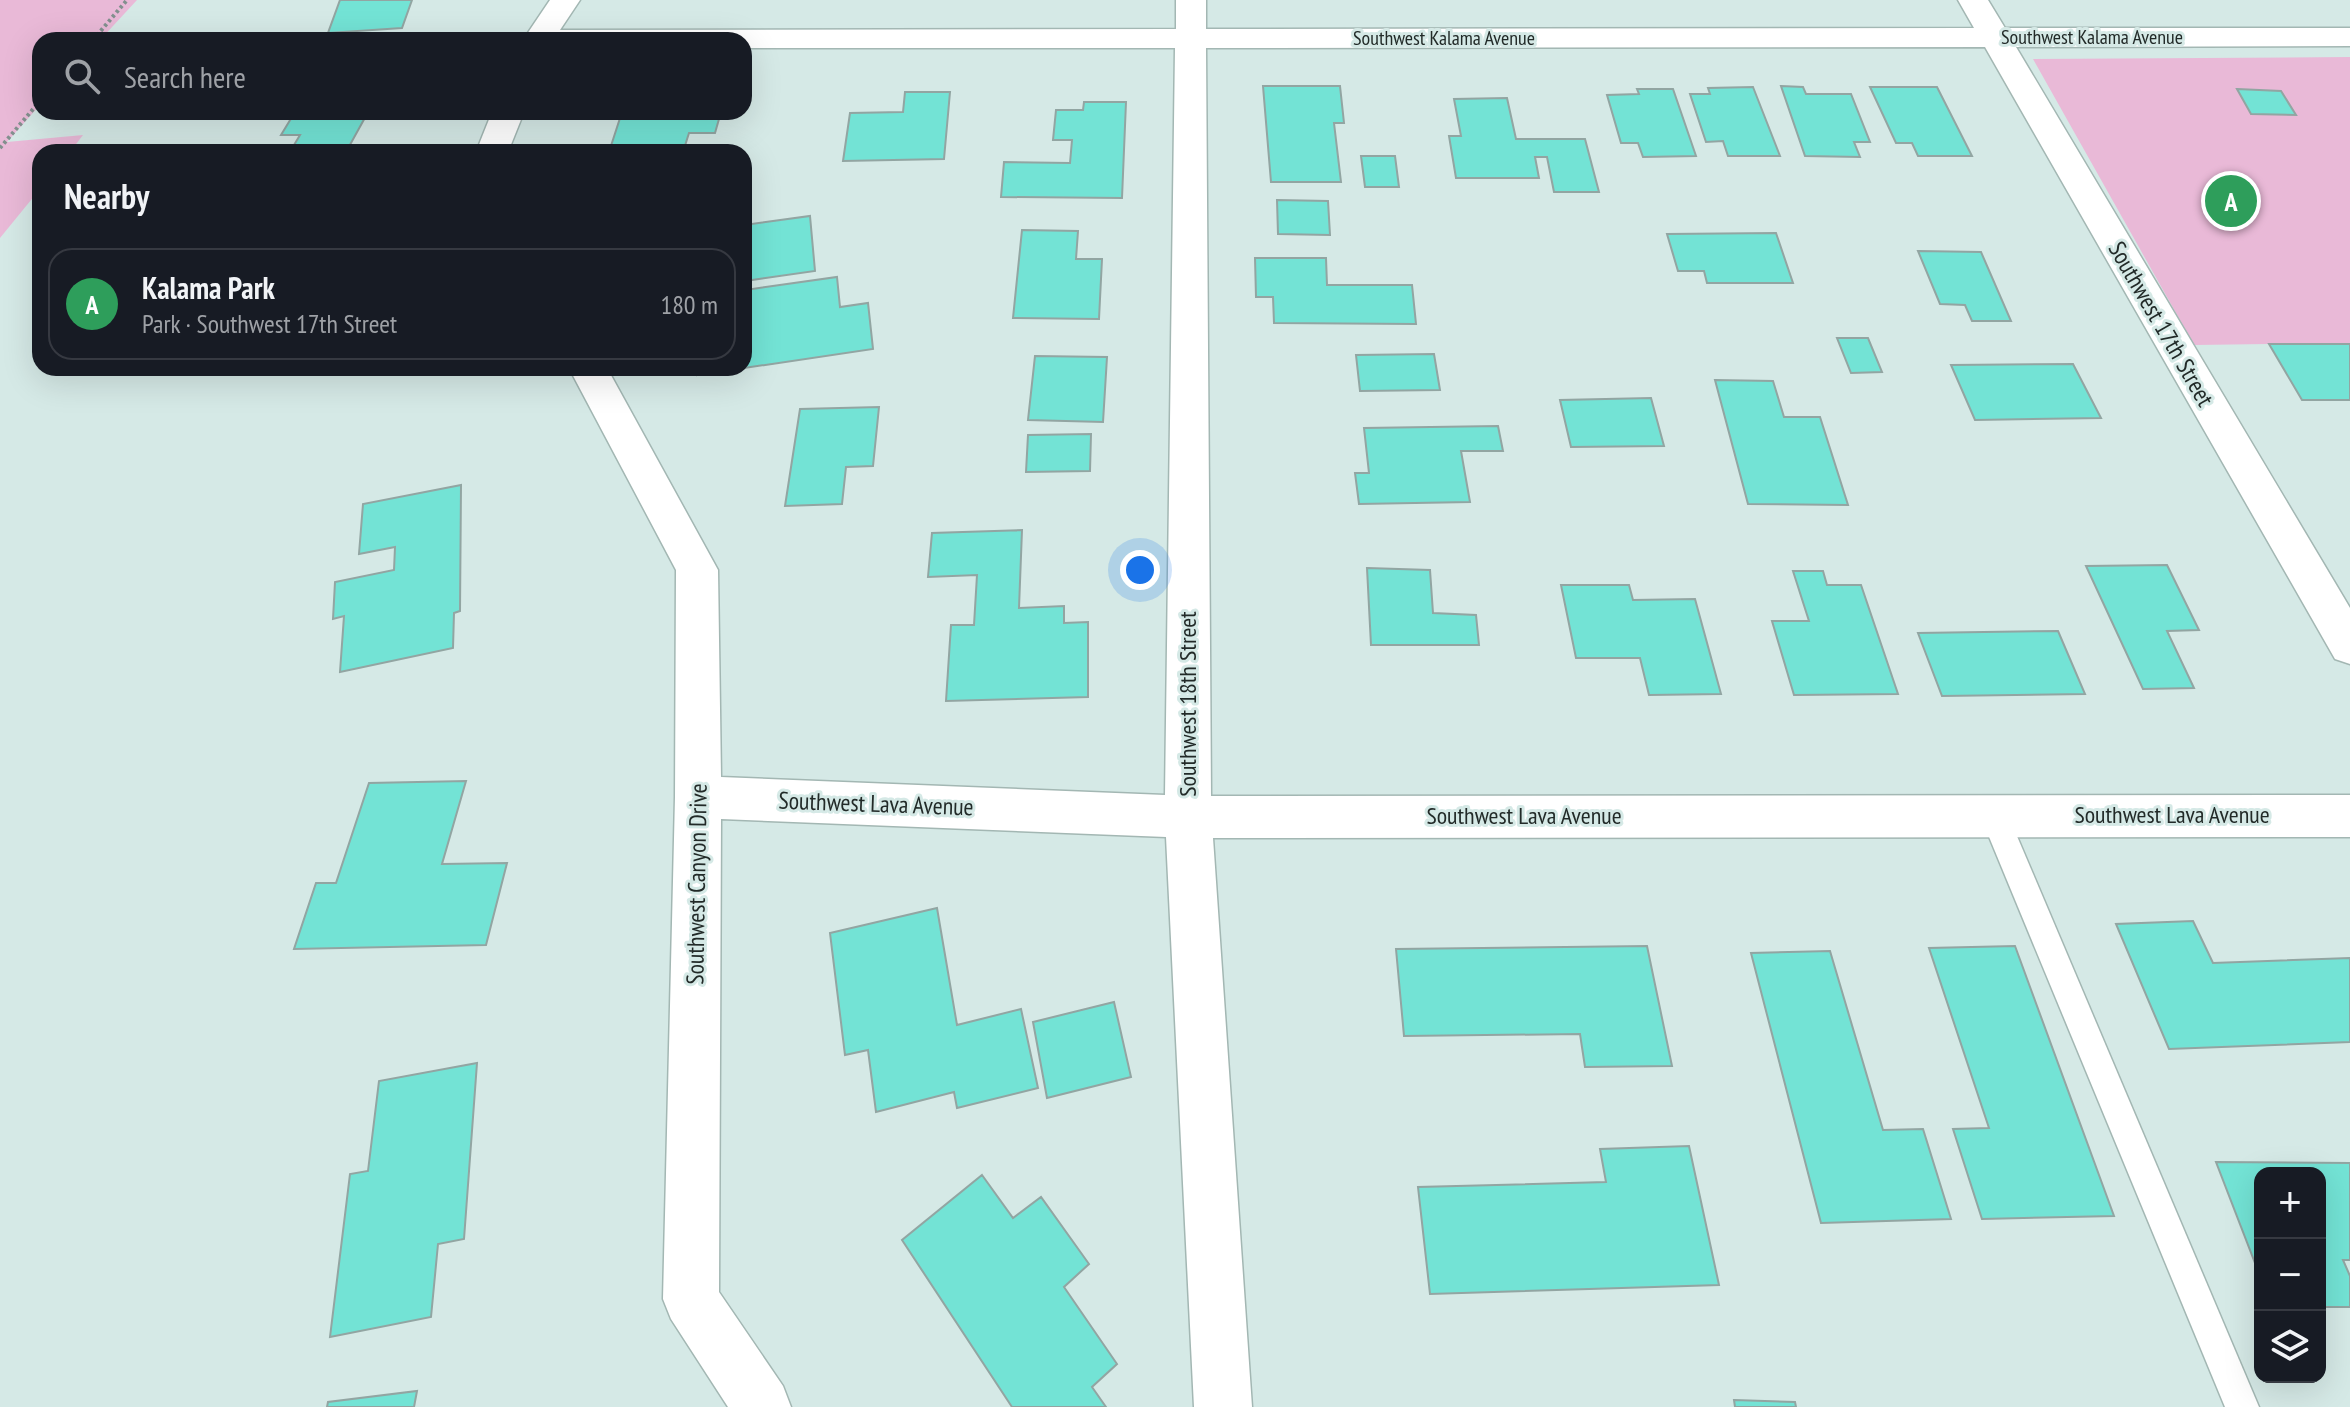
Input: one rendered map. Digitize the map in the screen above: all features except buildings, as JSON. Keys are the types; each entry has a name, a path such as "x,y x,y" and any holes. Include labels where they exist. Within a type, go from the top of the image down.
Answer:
{"street":[{"path":"543,32 565,0"},
{"name":"Southwest 17th Street","path":"1973,0 2350,646"},
{"name":"Southwest Kalama Avenue","path":"752,32 1191,19 1993,37 2350,37"},
{"name":"Southwest 18th Street","path":"1191,19 1188,817 1223,1407"},
{"path":"495,144 505,120"},
{"name":"Southwest Canyon Drive","path":"592,376 697,570 698,797 691,1299 762,1407"},
{"name":"Southwest Lava Avenue","path":"698,797 1188,817 2350,816"}],"lane":[{"path":"1994,815 2242,1407"}],"path":[{"path":"100,32 127,0"},
{"path":"0,148 32,110"}],"shaded area":[{"path":"0,0 137,0 107,32 32,32 32,114 7,142 83,135 76,144 32,144 32,199 0,238"},
{"path":"2350,57 2350,343 2194,345 2033,59"}],"place":[{"name":"Kalama Park","path":"2231,201"}]}
